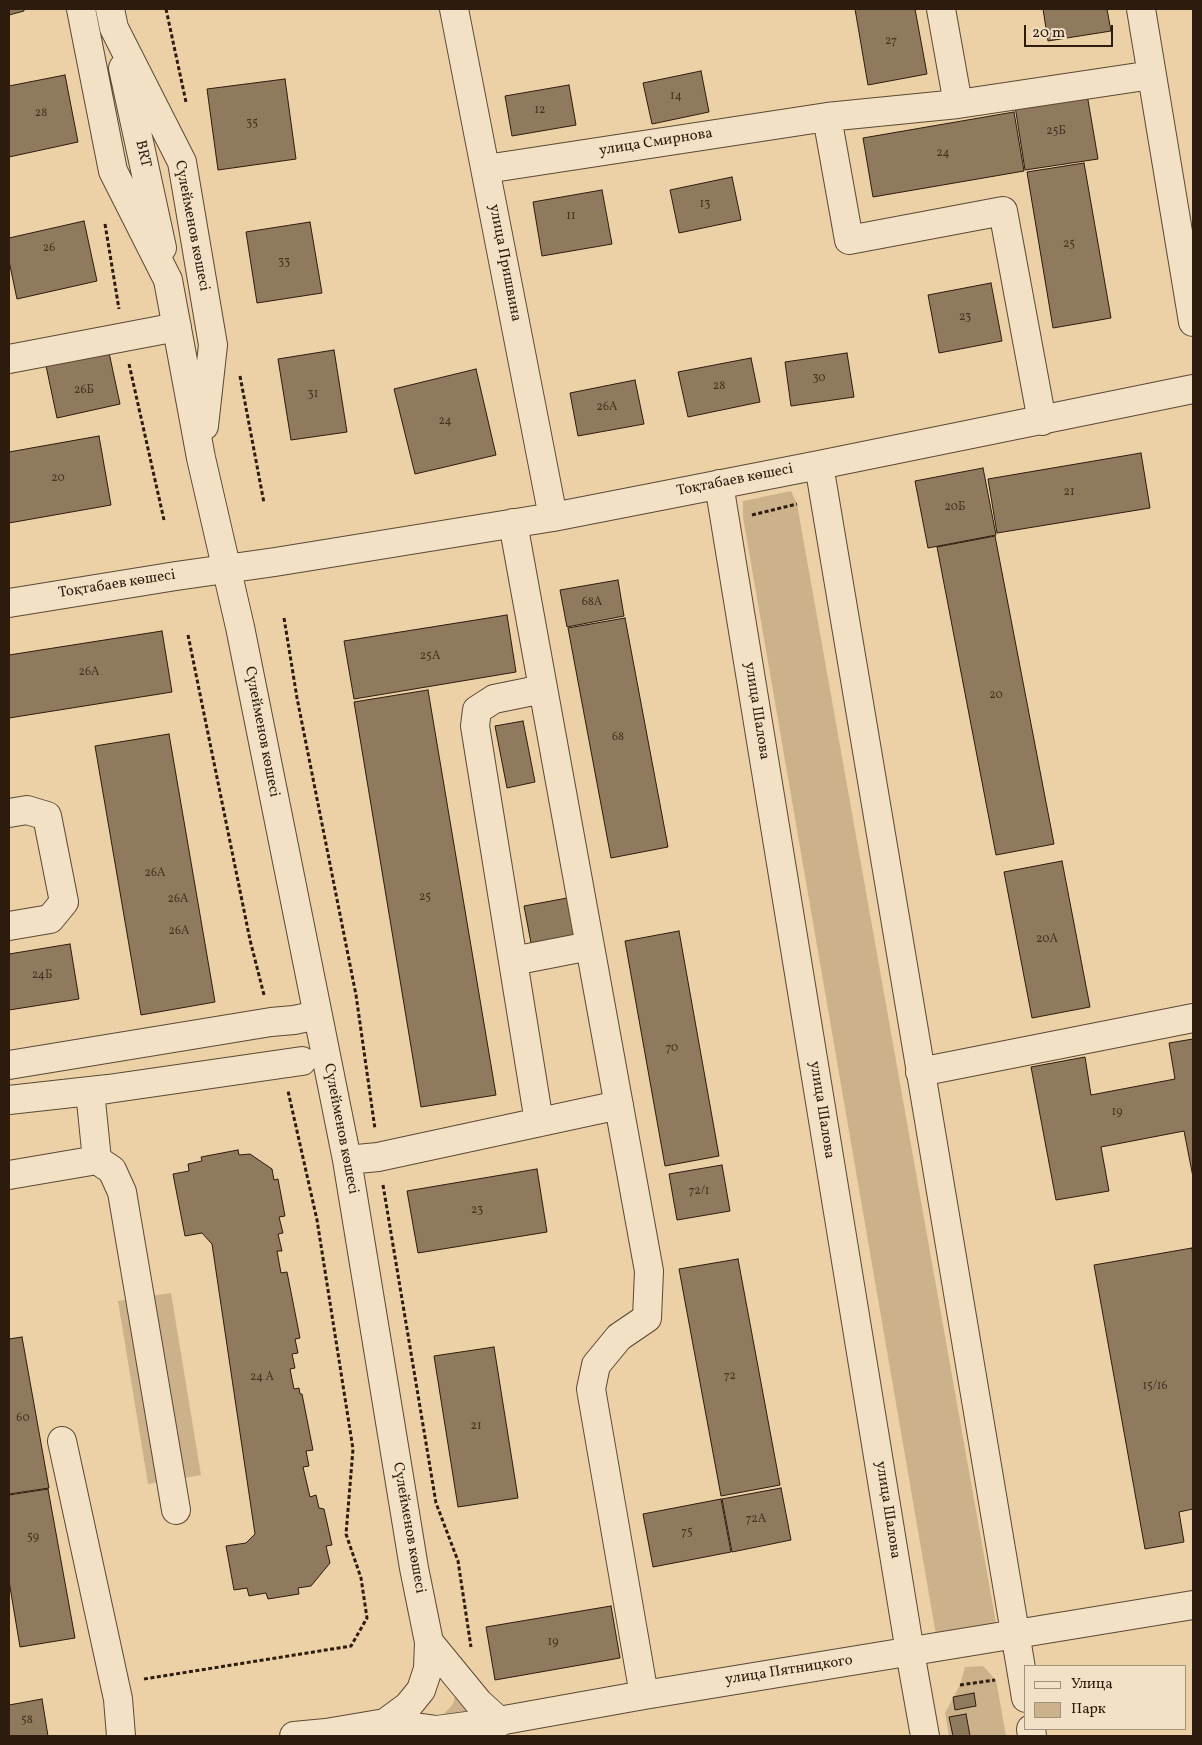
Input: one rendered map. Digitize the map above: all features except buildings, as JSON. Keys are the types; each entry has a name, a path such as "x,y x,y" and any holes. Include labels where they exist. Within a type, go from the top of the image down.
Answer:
{"street":[{"name":"Сүлейменов көшесі","path":"81,9 112,171 168,280 178,327 201,458 240,626 347,1160 414,1568 428,1642 428,1670 421,1690 408,1706 385,1723 323,1735 294,1736"},
{"name":"улица Пришвина","path":"454,9 552,517"},
{"path":"941,9 958,104"},
{"path":"1141,9 1193,322"},
{"name":"Сүлейменов көшесі","path":"112,18 182,162 213,345 201,458"},
{"name":"BRT","path":"112,18 145,165 168,280"},
{"name":"улица Смирнова","path":"486,169 827,117 958,104 1152,75"},
{"path":"827,117 850,240 1003,212 1042,421"},
{"path":"9,359 124,339 178,327"},
{"name":"Тоқтабаев көшесі","path":"9,603 552,517 819,466 1193,390"},
{"path":"819,466 1024,1687"},
{"name":"улица Шалова","path":"720,484 925,1736"},
{"path":"512,523 649,1270 647,1318 618,1337 596,1365 592,1389 644,1695"},
{"path":"539,1122 475,726 477,710 494,699 543,690"},
{"path":"9,813 27,810 47,816 64,902 50,919 9,926"},
{"path":"513,961 590,946"},
{"path":"9,1065 318,1015"},
{"path":"920,1072 1193,1018"},
{"path":"9,1100 90,1091 292,1063"},
{"path":"90,1091 97,1160"},
{"path":"347,1160 378,1157 619,1105"},
{"path":"9,1176 97,1160 112,1170 122,1192 176,1510"},
{"path":"62,1441 118,1699 121,1736"},
{"name":"улица Пятницкого","path":"385,1723 437,1730 500,1722 644,1695 1193,1604"},
{"path":"428,1642 479,1703 500,1722"}],"path":[{"path":"105,223 124,339 164,520"},
{"path":"744,517 797,504"},
{"path":"188,635 250,940 271,1022"},
{"path":"118,1699 136,1680 351,1646 367,1618 361,1578 346,1534 353,1449 292,1063"},
{"path":"960,1685 996,1680"}],"green space":[{"path":"791,491 797,504 996,1623 936,1635 743,517 743,501"},
{"path":"171,1293 201,1475 148,1484 118,1301"},
{"path":"983,1666 996,1680 1006,1736 949,1736 945,1713 960,1685 965,1667"},
{"path":"457,1689 476,1716 438,1721 453,1704"}]}
